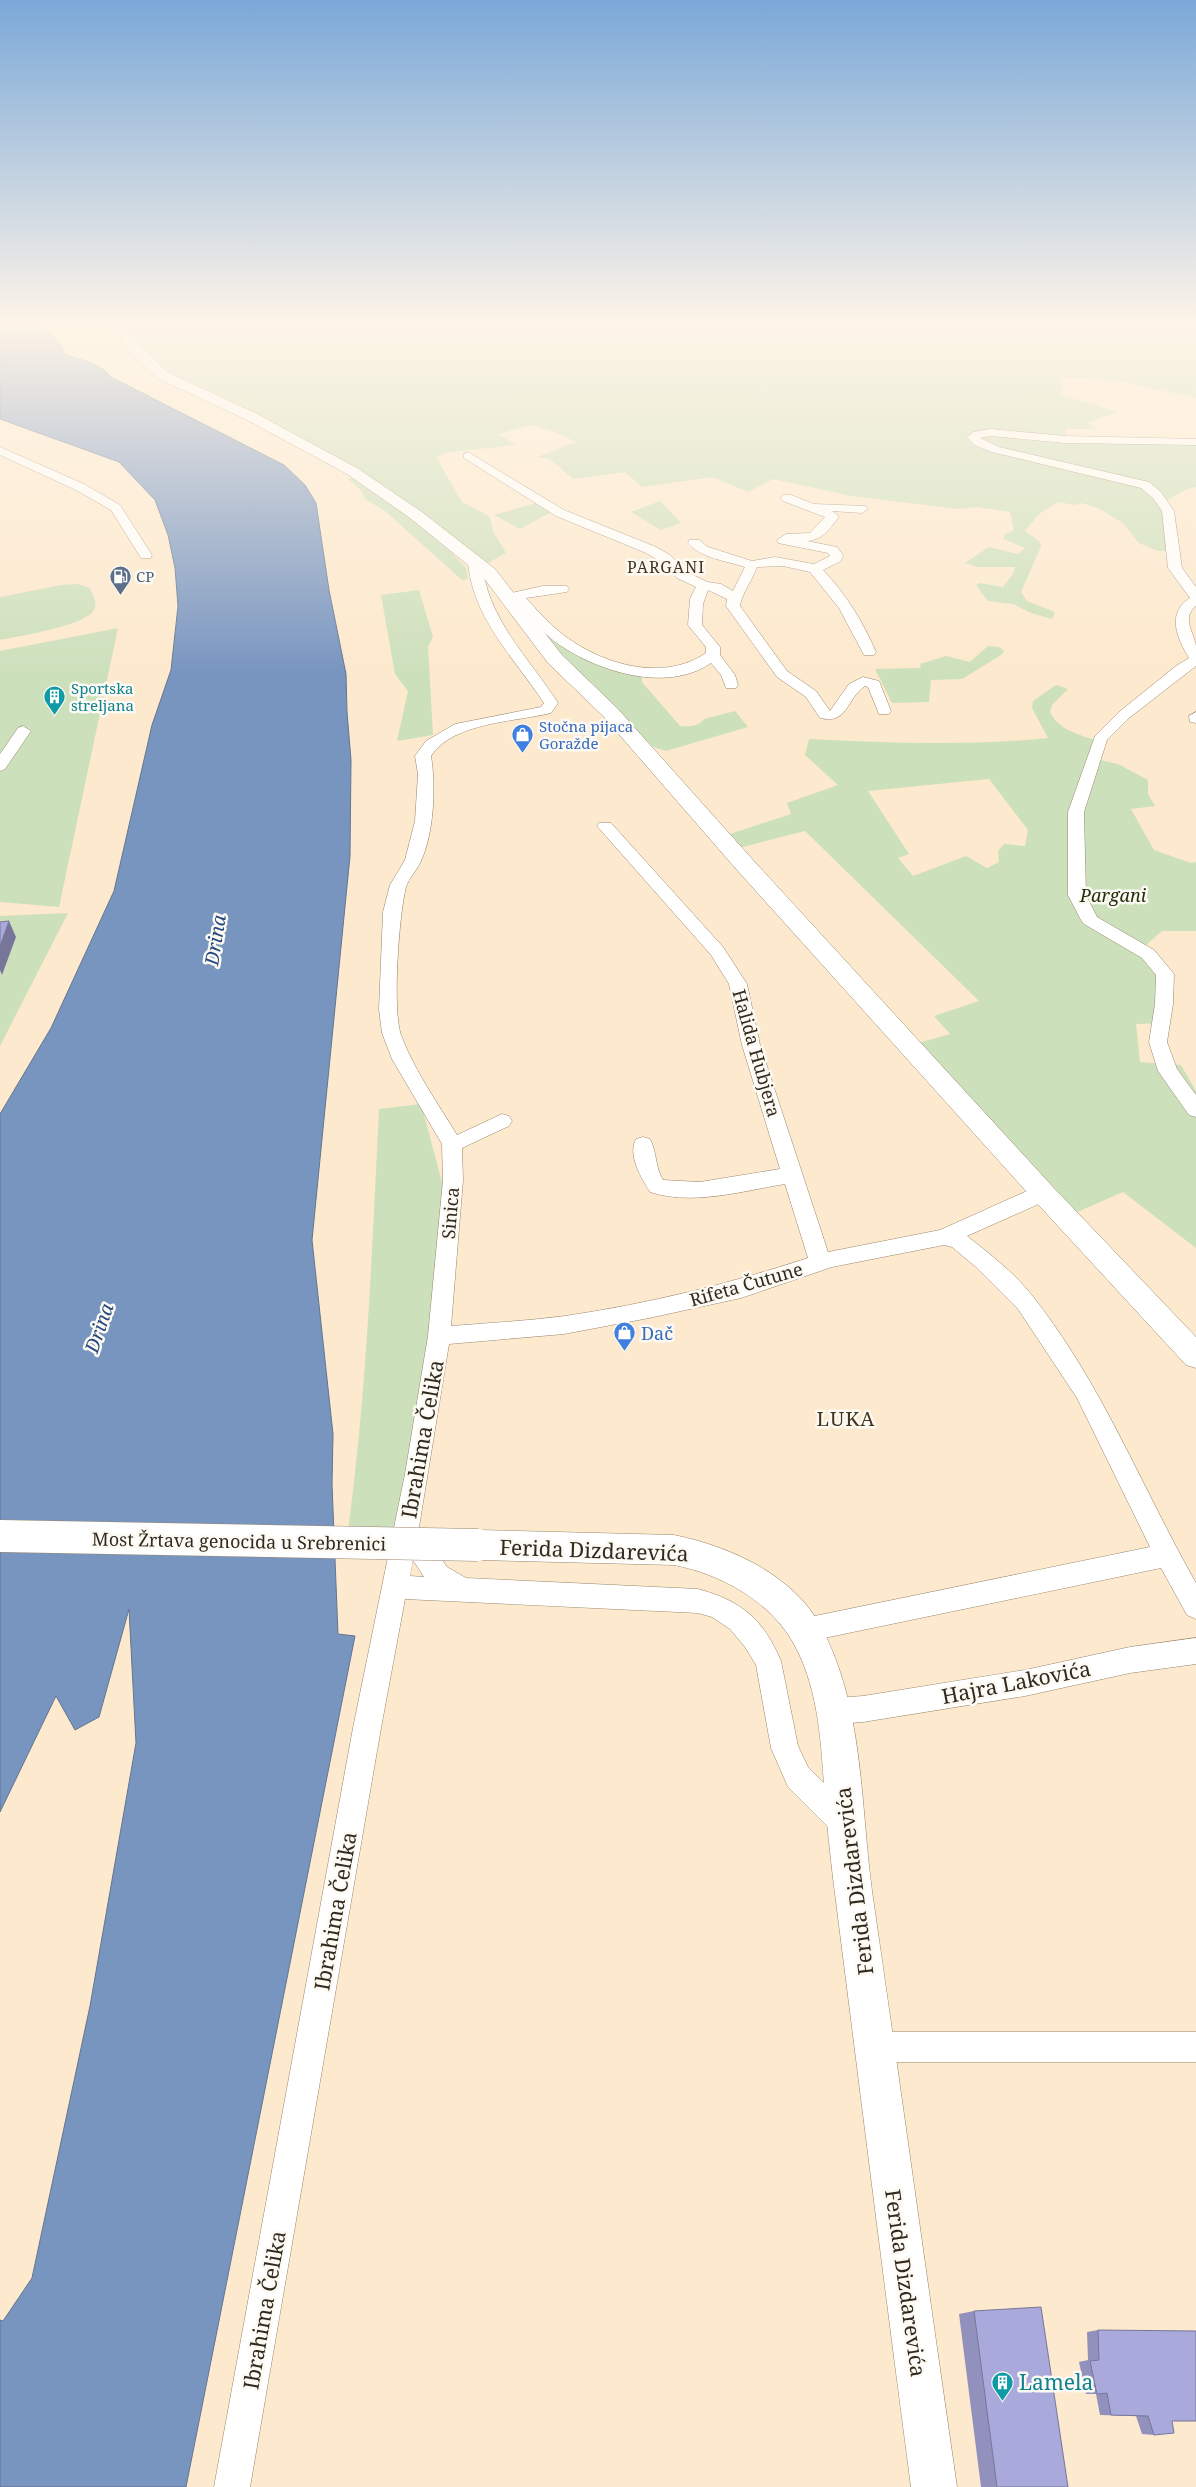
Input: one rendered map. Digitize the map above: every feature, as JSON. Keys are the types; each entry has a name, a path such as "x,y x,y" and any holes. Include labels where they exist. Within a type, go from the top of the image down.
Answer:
{"street":[{"path":"298,442 352,471 416,514 475,560 512,597 563,641 596,658 643,673 656,674 674,672 707,661 713,655"},
{"path":"978,442 996,450 1063,464 1145,485 1157,494 1168,512 1175,568 1196,598 1184,610 1182,619 1182,633 1196,658 1124,715 1100,740 1076,812 1077,895 1090,920 1148,954 1165,974 1164,1004 1158,1042 1168,1071 1196,1110"},
{"path":"0,451 80,487 116,508 146,555"},
{"path":"468,456 560,513 651,550 665,558 682,575 704,586 716,587 734,597"},
{"path":"786,498 802,506 833,516"},
{"path":"802,506 857,508 833,516 821,531 813,537 783,539 788,543 832,550 837,555 831,561 815,569"},
{"path":"694,543 703,550 752,565 770,562 803,565 815,569 856,622 869,652"},
{"path":"475,560 474,575 477,588 494,620 551,704 546,710 460,727 430,744 423,756 426,774 423,821 413,860 398,885 392,912 388,1009 391,1033 402,1059 452,1144 471,1137 502,1121"},
{"path":"752,565 741,590 734,597 733,606 770,654 782,674 811,694 825,715 831,716 835,714 854,687 863,681 874,684 884,711"},
{"path":"704,586 700,590 696,603 695,625 713,647 713,655 728,675 731,685"},
{"path":"512,597 542,590 562,589"},
{"path":"512,597 555,659 610,712 745,865 867,996 1043,1193 1196,1356"},
{"path":"0,766 24,731"},
{"name":"Halida Hubjera","path":"605,826 717,951 738,984 751,1045 820,1262"},
{"name":"Sinica","path":"439,1336 453,1180 452,1144"},
{"path":"643,1144 652,1183 665,1189 700,1190 791,1175"},
{"name":"Rifeta Čutune","path":"439,1336 564,1324 649,1310 741,1289 820,1262 944,1237 1043,1193"},
{"path":"944,1237 959,1241 984,1261 1026,1303 1085,1392 1167,1555 1196,1607"},
{"name":"Ibrahima Čelika","path":"232,2487 394,1587 407,1529 439,1336"},
{"path":"407,1529 425,1559 438,1575 460,1589"},
{"name":"Most Žrtava genocida u Srebrenici","path":"0,1536 478,1545"},
{"name":"Ferida Dizdarevića","path":"478,1545 674,1550 700,1555 727,1567 758,1585 786,1607 804,1630 820,1660 836,1711 846,1824 873,2047 934,2487"},
{"path":"804,1630 1167,1555"},
{"path":"394,1587 698,1601 719,1607 739,1620 754,1638 768,1661 784,1748 798,1777 846,1824"},
{"name":"Hajra Lakovića","path":"836,1711 863,1709 1016,1684 1130,1660 1196,1651"},
{"path":"873,2047 1196,2047"}],"green space":[{"path":"304,442 511,442 516,445 450,452 436,457 462,502 489,516 494,533 506,553 488,563 360,470"},
{"path":"576,442 1196,442 1196,487 1185,490 1165,501 1175,519 1177,551 1158,551 1139,543 1123,523 1098,508 1081,503 1075,505 1058,502 1039,514 1025,531 1040,542 1041,546 1021,592 1027,601 1055,612 1052,619 1031,613 1013,604 988,601 976,585 980,583 1003,587 1013,574 1015,567 977,567 965,563 989,547 1018,554 1025,548 1004,539 1004,535 1014,530 1010,512 977,507 959,509 851,496 773,479 748,492 713,477 642,487 625,472 573,479 550,459 537,457"},
{"path":"353,477 409,517 452,553 466,568 468,579 462,580 385,511 365,499 361,490 348,479"},
{"path":"543,501 557,509 520,529 494,515"},
{"path":"660,501 681,523 661,530 631,512"},
{"path":"78,584 90,588 95,599 94,610 88,616 51,630 0,640 0,597 61,585"},
{"path":"419,590 433,637 428,646 433,735 397,741 408,691 395,674 381,595"},
{"path":"509,592 517,593 554,630 573,643 597,655 642,671 642,682 680,726 694,726 704,719 735,711 748,727 666,751 653,747 569,665"},
{"path":"118,628 59,907 0,902 0,651"},
{"path":"988,646 999,647 1004,651 1001,655 962,679 931,680 929,702 892,703 875,669 921,668 920,664 946,656 970,662"},
{"name":"Pargani","path":"1056,685 1068,689 1052,705 1050,712 1053,718 1063,727 1095,740 1100,760 1118,764 1148,780 1148,794 1155,806 1131,809 1154,850 1191,863 1196,862 1196,931 1162,931 1145,946 1172,980 1174,997 1169,1023 1136,1024 1140,1062 1181,1065 1196,1091 1196,1248 1123,1192 1075,1213 918,1043 950,1034 934,1016 979,1001 805,831 739,848 727,835 791,814 787,803 838,785 805,755 809,739 899,743 958,743 1048,738 1032,708 1033,701","holes":["989,779 1028,830 1025,846 1004,844 998,851 999,862 987,868 966,856 913,876 898,858 909,854 868,791"]},
{"path":"68,913 0,1046 0,916"},
{"path":"421,1104 446,1197 430,1333 395,1532 348,1530 364,1373 379,1109"}],"water":[{"name":"Drina","path":"64,442 239,442 284,465 305,485 316,503 329,590 346,674 351,760 350,856 312,1240 333,1434 332,1484 338,1634 355,1636 186,2487 0,2487 0,2320 3,2321 32,2278 90,2006 136,1743 129,1609 99,1717 75,1730 56,1696 0,1812 0,1114 51,1028 114,891 152,725 171,670 178,606 175,568 168,535 155,500 119,462"}],"building":[{"path":"9,921 0,946 0,922"},
{"name":"Lamela","path":"1041,2307 1068,2487 997,2487 974,2311"},
{"path":"1098,2330 1196,2331 1196,2421 1172,2421 1174,2433 1154,2435 1148,2416 1111,2415 1107,2393 1097,2394 1090,2361 1099,2360"}],"place":[{"name":"CP","path":"120,595"},
{"name":"Sportska streljana","path":"55,716"},
{"name":"Stočna pijaca Goražde","path":"523,754"},
{"name":"Dač","path":"625,1352"},
{"name":"Lamela","path":"1003,2401"}],"district":[{"name":"PARGANI","path":"666,567"},
{"name":"LUKA","path":"846,1418"}]}
